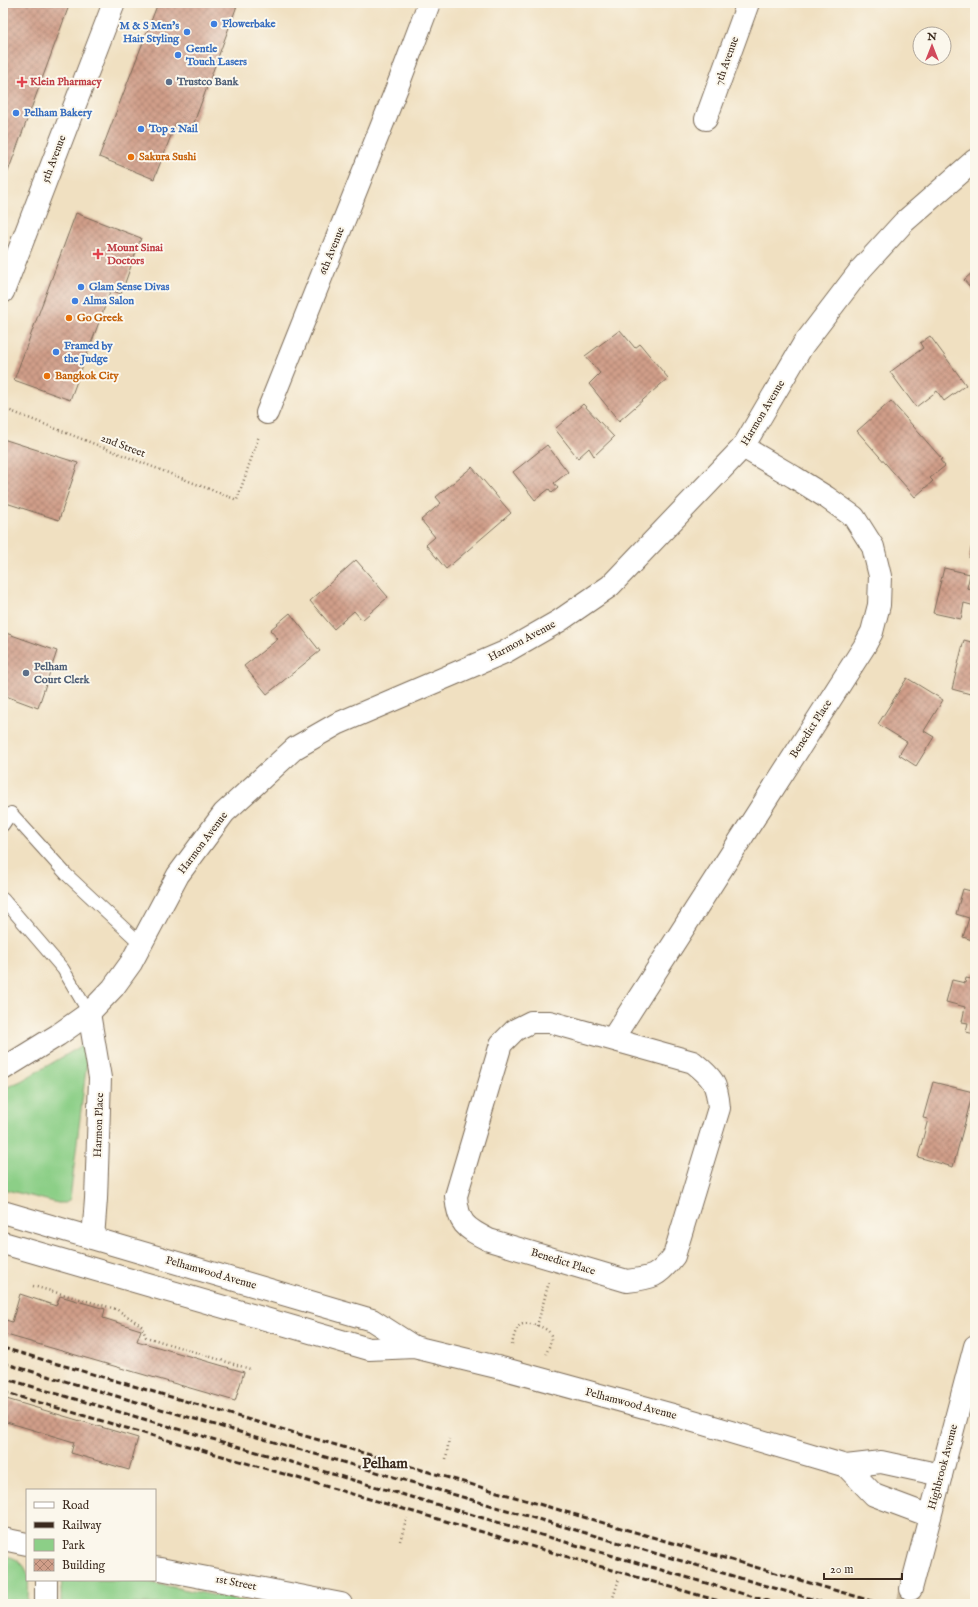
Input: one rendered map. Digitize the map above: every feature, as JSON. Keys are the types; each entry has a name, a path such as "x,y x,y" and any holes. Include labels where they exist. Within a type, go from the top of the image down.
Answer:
{"street":[{"name":"5th Avenue","path":"3,292 114,3"},
{"name":"6th Avenue","path":"267,413 400,80 429,3"},
{"name":"7th Avenue","path":"706,119 748,3"},
{"name":"Harmon Avenue","path":"3,1069 90,1013 113,988 131,963 178,875 224,813 295,748 337,724 505,652 559,621 610,586 743,447 803,345 861,269 904,222 975,160"},
{"name":"Benedict Place","path":"613,1038 864,647 872,632 879,606 880,576 873,547 854,517 826,497 743,447"},
{"name":"Harmon Place","path":"90,1013 100,1078 96,1199 93,1238"},
{"name":"Benedict Place","path":"531,1022 550,1022 613,1038 693,1062 708,1074 718,1090 719,1108 674,1256 664,1270 648,1279 628,1281 489,1240 470,1231 463,1222 457,1206 456,1196 501,1044 515,1030 531,1022"},
{"name":"Pelhamwood Avenue","path":"3,1212 372,1320 414,1347"},
{"name":"Pelhamwood Avenue","path":"3,1243 368,1348 414,1347 505,1369 673,1415 846,1466 881,1462 941,1475"},
{"name":"Highbrook Avenue","path":"912,1589 975,1346"},
{"name":"Pelhamwood Avenue","path":"846,1466 874,1495 930,1516"},
{"path":"3,1539 26,1544"},
{"name":"1st Street","path":"156,1568 341,1604"},
{"path":"46,1581 46,1604"}],"lane":[{"path":"7,809 66,874 141,944"},
{"path":"3,825 7,809"},
{"path":"3,899 63,969 90,1013"}],"path":[{"name":"2nd Street","path":"3,408 237,500 267,413"},
{"path":"537,1326 548,1284"},
{"path":"33,1286 116,1310 140,1325 146,1337 250,1369"},
{"path":"505,1369 517,1329 521,1325 527,1324 537,1326 550,1333 551,1338 540,1378"},
{"path":"446,1459 449,1439"},
{"path":"400,1541 407,1518"},
{"path":"611,1604 619,1579"}],"green space":[{"path":"83,1045 89,1045 70,1199 66,1203 58,1203 3,1189 3,1089 21,1081"},
{"path":"3,1555 20,1562 26,1570 26,1581 28,1581 28,1604 3,1604"},
{"path":"63,1581 142,1581 258,1604 61,1604 61,1588"}],"building":[{"path":"3,3 70,3 3,185"},
{"path":"158,3 238,3 192,128 176,123 154,179 99,157"},
{"path":"76,213 141,238 121,294 111,290 70,400 14,380"},
{"path":"975,270 975,293 964,280"},
{"path":"620,330 635,348 640,344 668,378 619,421 589,384 600,373 585,356"},
{"path":"930,336 966,385 944,401 937,391 916,407 890,372 923,348 920,343"},
{"path":"891,401 942,459 940,460 945,466 930,478 933,481 915,497 857,431"},
{"path":"583,404 614,437 594,456 589,448 578,458 555,429"},
{"path":"3,439 78,463 59,520 3,502"},
{"path":"547,445 568,472 554,483 558,488 552,493 549,489 535,500 513,472"},
{"path":"472,467 511,513 446,569 426,545 435,537 421,520 441,503 436,497"},
{"path":"975,536 975,560 969,558"},
{"path":"356,560 388,597 362,620 354,611 334,629 310,601"},
{"path":"944,568 970,574 967,588 975,590 975,606 964,603 961,619 933,613"},
{"path":"290,613 320,651 267,694 244,666 278,639 270,630"},
{"name":"Pelham Court Clerk","path":"3,632 57,651 38,708 3,695"},
{"path":"964,640 975,643 974,695 952,689"},
{"path":"907,678 943,700 924,731 934,737 916,766 899,755 907,742 878,724"},
{"path":"963,889 975,892 975,941 963,937 969,918 956,914"},
{"path":"972,972 975,973 975,1034 966,1032 968,1023 962,1022 965,1007 946,1002 952,980 965,983 966,978 971,979"},
{"path":"933,1082 973,1092 953,1167 918,1157 928,1119 923,1118"},
{"path":"20,1294 56,1306 60,1296 105,1309 103,1318 141,1330 137,1341 244,1372 235,1401 3,1334 3,1319 12,1322"},
{"path":"3,1398 138,1438 129,1470 71,1453 74,1442 3,1421"}],"tunnel":[{"path":"907,1604 911,1589"}],"railway":[{"path":"3,1348 882,1604"},
{"path":"3,1363 829,1604"},
{"path":"3,1378 778,1604"},
{"path":"3,1392 729,1604"}],"place":[{"name":"Flowerbake","path":"214,24"},
{"name":"M & S Men's Hair Styling","path":"187,32"},
{"name":"Gentle Touch Lasers","path":"178,55"},
{"name":"Klein Pharmacy","path":"22,82"},
{"name":"Trustco Bank","path":"169,82"},
{"name":"Pelham Bakery","path":"16,113"},
{"name":"Top 2 Nail","path":"141,129"},
{"name":"Sakura Sushi","path":"131,157"},
{"name":"Mount Sinai Doctors","path":"98,254"},
{"name":"Glam Sense Divas","path":"81,287"},
{"name":"Alma Salon","path":"75,301"},
{"name":"Go Greek","path":"69,318"},
{"name":"Framed by the Judge","path":"56,352"},
{"name":"Bangkok City","path":"47,376"},
{"name":"Pelham Court Clerk","path":"26,673"}],"district":[{"name":"Pelham","path":"385,1463"}]}
